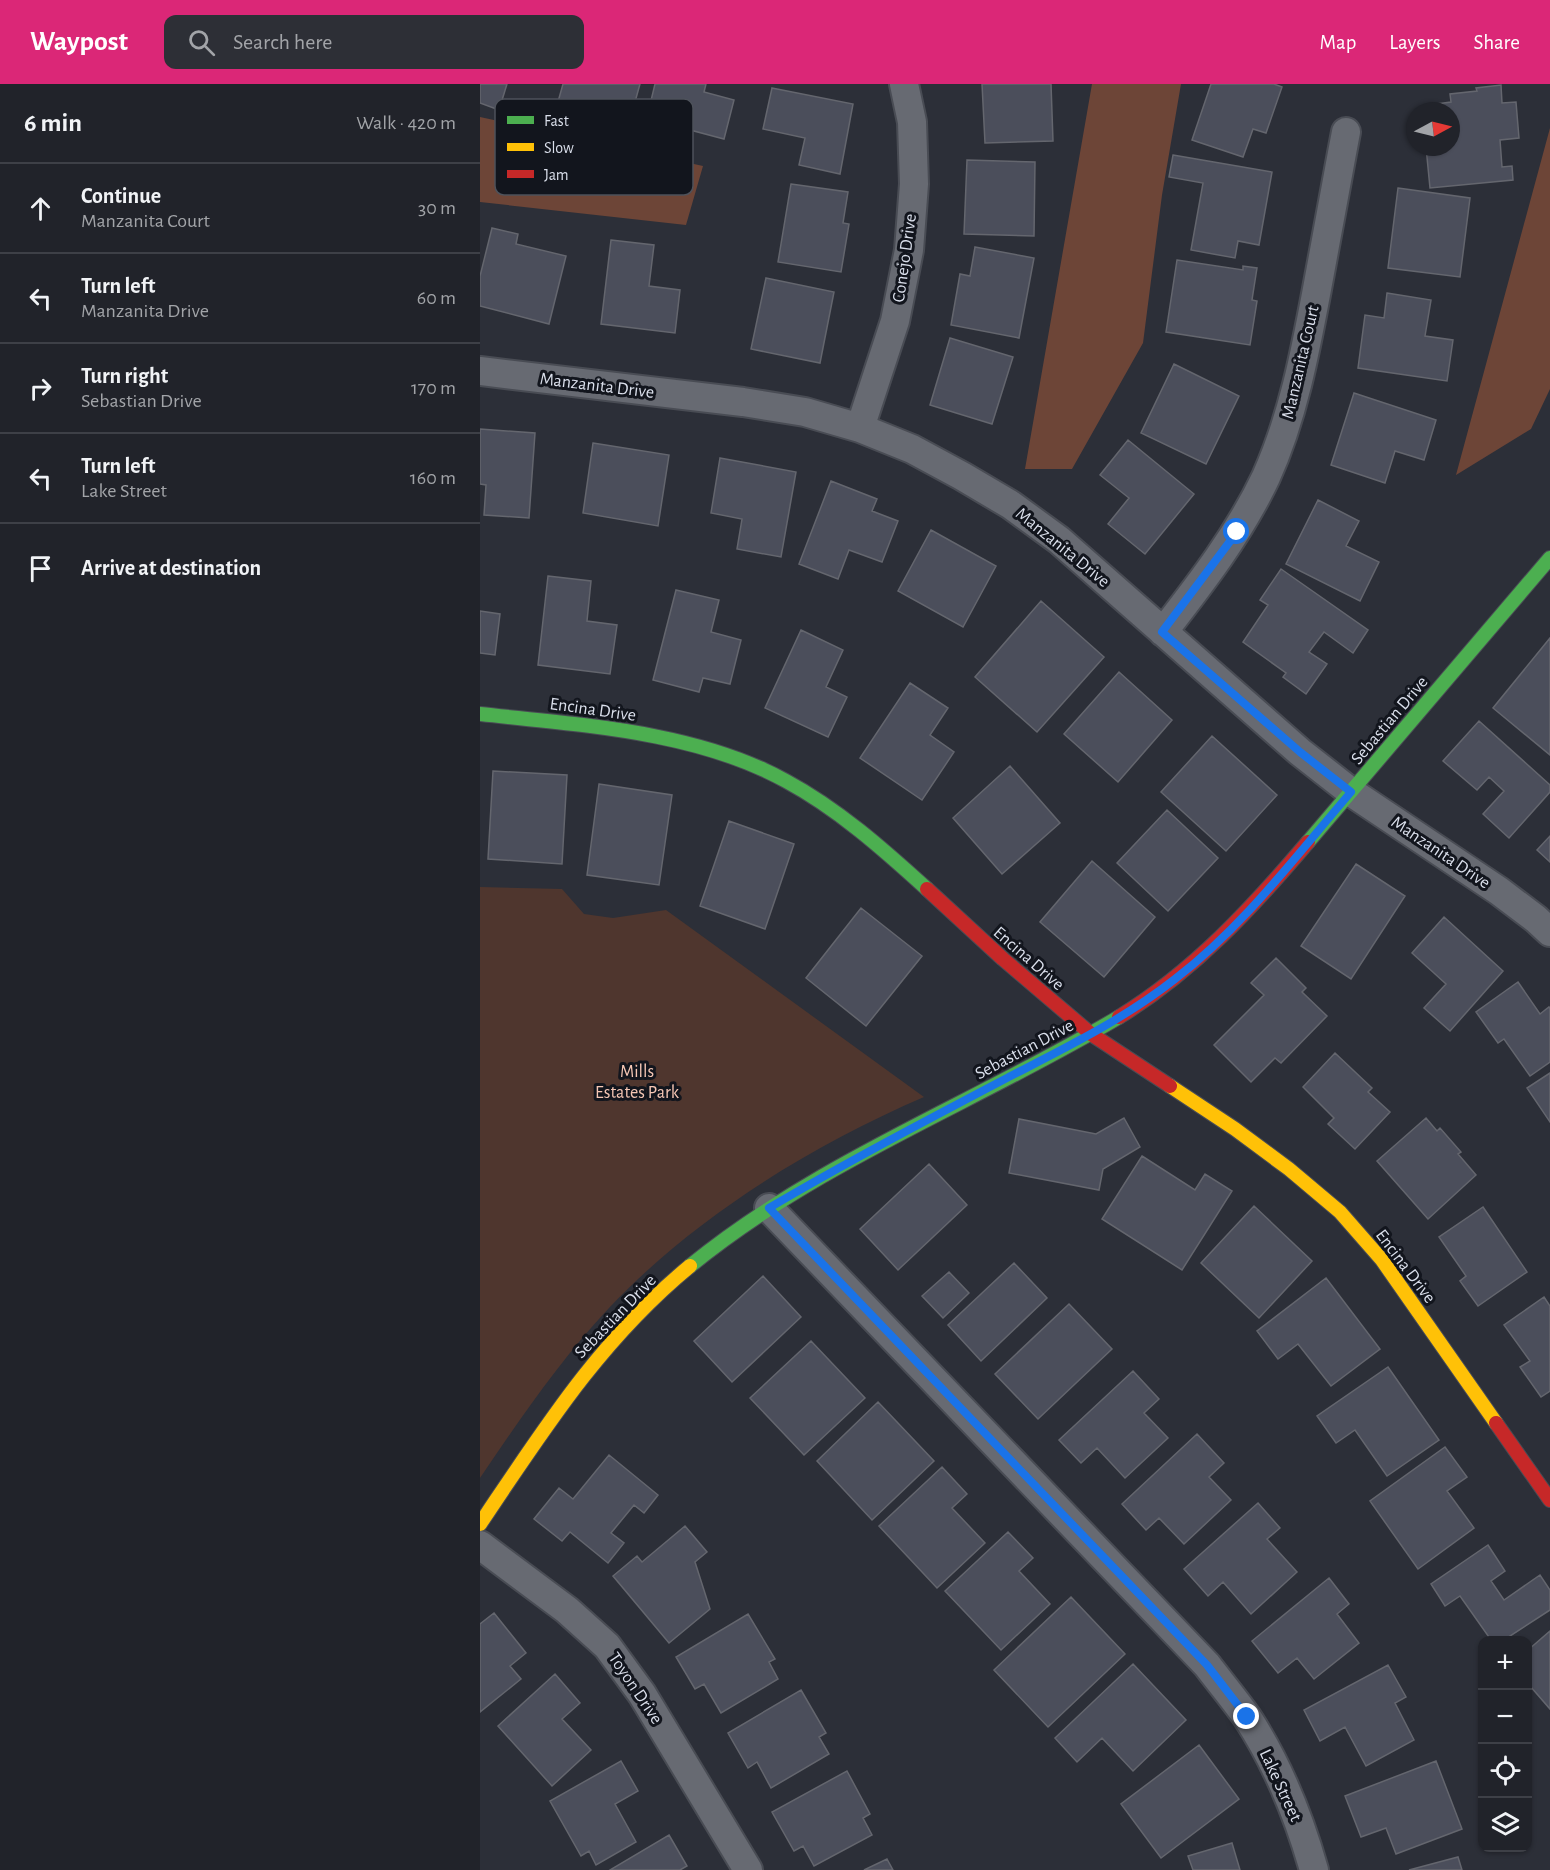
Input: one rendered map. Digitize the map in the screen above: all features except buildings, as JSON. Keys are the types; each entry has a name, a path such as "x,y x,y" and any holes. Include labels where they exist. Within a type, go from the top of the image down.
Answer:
{"street":[{"name":"Conejo Drive","path":"860,428 895,321 909,250 914,184 912,122 904,84"},
{"name":"Manzanita Court","path":"1162,632 1237,532 1266,476 1292,411 1346,132"},
{"name":"Manzanita Drive","path":"480,370 743,402 805,412 860,428 912,449 1011,505 1059,540 1300,752 1351,792 1499,891 1536,919 1550,933"},
{"name":"Sebastian Drive","path":"480,1524 563,1400 607,1346 657,1295 712,1250 769,1208 832,1170 1091,1034 1141,1004 1175,980 1217,944 1249,911 1550,558"},
{"name":"Encina Drive","path":"480,714 619,729 675,741 733,757 785,780 834,811 884,850 1003,959 1091,1034 1235,1129 1289,1168 1340,1212 1382,1260 1550,1500"},
{"name":"Lake Street","path":"769,1208 1207,1665 1247,1717 1279,1775 1304,1836 1314,1870"},
{"name":"Toyon Drive","path":"480,1545 567,1610 607,1646 642,1694 748,1870"}],"green space":[{"name":"Mills Estates Park","path":"480,887 562,889 584,914 613,918 666,910 924,1097 881,1116 797,1162 756,1187 678,1244 609,1308 574,1348 480,1478"}],"shaded area":[{"path":"1092,84 1181,84 1162,195 1143,343 1072,469 1025,469"},
{"path":"480,117 495,120 495,195 693,195 693,164 703,166 686,225 480,202"},
{"path":"1550,128 1550,389 1531,429 1456,475"}],"traffic: fast":[{"path":"1308,842 1550,558"},
{"path":"480,714 637,733 714,751 751,764 786,781 824,804 877,845 927,889"},
{"path":"690,1266 740,1228 845,1163 1065,1048 1119,1017"}],"traffic: slow":[{"path":"1170,1086 1235,1129 1289,1169 1340,1212 1382,1260 1496,1423"},
{"path":"480,1524 551,1420 601,1355 628,1324 690,1266"}],"traffic: jam":[{"path":"1119,1017 1172,980 1221,937 1308,842"},
{"path":"927,889 1003,959 1091,1034 1170,1086"},
{"path":"1496,1423 1550,1500"}],"route":[{"path":"1237,532 1198,587 1162,632 1300,752 1351,792 1249,911 1217,944 1175,980 1133,1010 1091,1034 832,1170 769,1208 1207,1665 1247,1717"}]}
